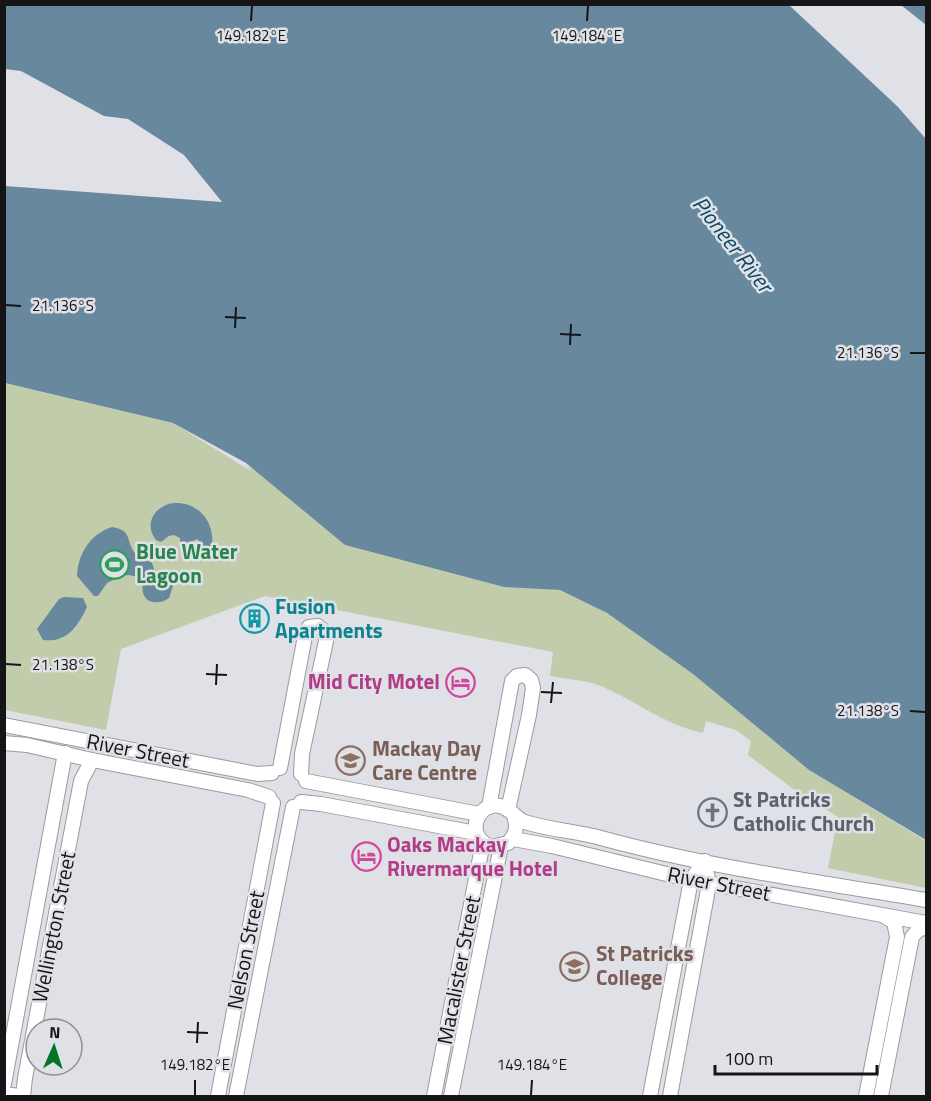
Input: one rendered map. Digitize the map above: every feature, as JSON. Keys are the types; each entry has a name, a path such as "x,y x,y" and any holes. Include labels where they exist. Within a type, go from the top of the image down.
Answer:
{"street":[{"path":"297,804 306,792 302,754 326,640 325,632 318,626 309,627 305,636 276,771 266,785 271,800 279,807 321,804 479,838 492,847 507,842 517,827 511,813 533,688 531,680 525,675 517,676 512,681 502,743 484,810 476,820 479,838"},
{"name":"River Street","path":"4,725 257,774 276,771"},
{"name":"River Street","path":"4,743 27,745 248,790 271,800"},
{"path":"502,743 521,748"},
{"name":"Wellington Street","path":"4,1084 65,753"},
{"name":"Wellington Street","path":"21,1096 81,781 92,760"},
{"path":"276,771 291,768 303,777 484,810 502,807 511,813"},
{"name":"Nelson Street","path":"218,1096 271,800"},
{"name":"Nelson Street","path":"236,1096 297,804"},
{"name":"River Street","path":"511,813 524,822 705,861 925,901"},
{"name":"Macalister Street","path":"434,1096 479,838"},
{"name":"River Street","path":"507,842 552,846 709,884 927,922"},
{"name":"Macalister Street","path":"451,1096 507,842"},
{"path":"650,1096 691,880 705,861"},
{"path":"670,1096 709,884 705,861"},
{"path":"684,912 695,907 701,910 703,915"},
{"path":"866,1096 897,934 892,920 878,913"},
{"path":"881,1096 912,937 919,929 927,928"},
{"path":"879,1029 894,1032"},
{"path":"4,1094 21,1096"}],"green space":[{"path":"4,383 173,423 251,471 246,465 256,471 345,545 504,587 560,590 607,613 693,674 809,770 926,841 926,888 828,868 838,817 792,788 748,755 751,741 736,730 706,721 703,733 689,729 663,719 601,686 550,676 553,652 265,596 121,649 106,730 5,710"}],"water":[{"name":"Pioneer River","path":"5,4 789,5 897,106 926,139 926,840 809,770 693,674 607,613 560,590 504,587 345,545 246,463 173,423 5,383 5,186 222,202 184,155 128,119 104,116 21,71 5,69"},
{"path":"901,5 926,5 926,25"},
{"path":"174,503 190,506 203,515 211,529 212,546 204,547 197,539 182,547 180,538 174,535 161,542 156,540 151,528 153,516 161,507"},
{"path":"112,527 123,530 134,552 152,563 155,572 169,579 173,586 169,598 158,602 148,600 143,593 142,578 129,575 107,583 98,596 94,596 77,576 80,560 87,546 97,535"},
{"path":"83,598 87,607 71,632 59,639 43,640 37,629 59,599"}],"place":[{"name":"Blue Water Lagoon","path":"115,564"},
{"name":"Fusion Apartments","path":"254,619"},
{"name":"Mid City Motel","path":"461,682"},
{"name":"Mackay Day Care Centre","path":"351,761"},
{"name":"St Patricks Catholic Church","path":"712,812"},
{"name":"Oaks Mackay Rivermarque Hotel","path":"366,857"},
{"name":"St Patricks College","path":"575,966"}]}
